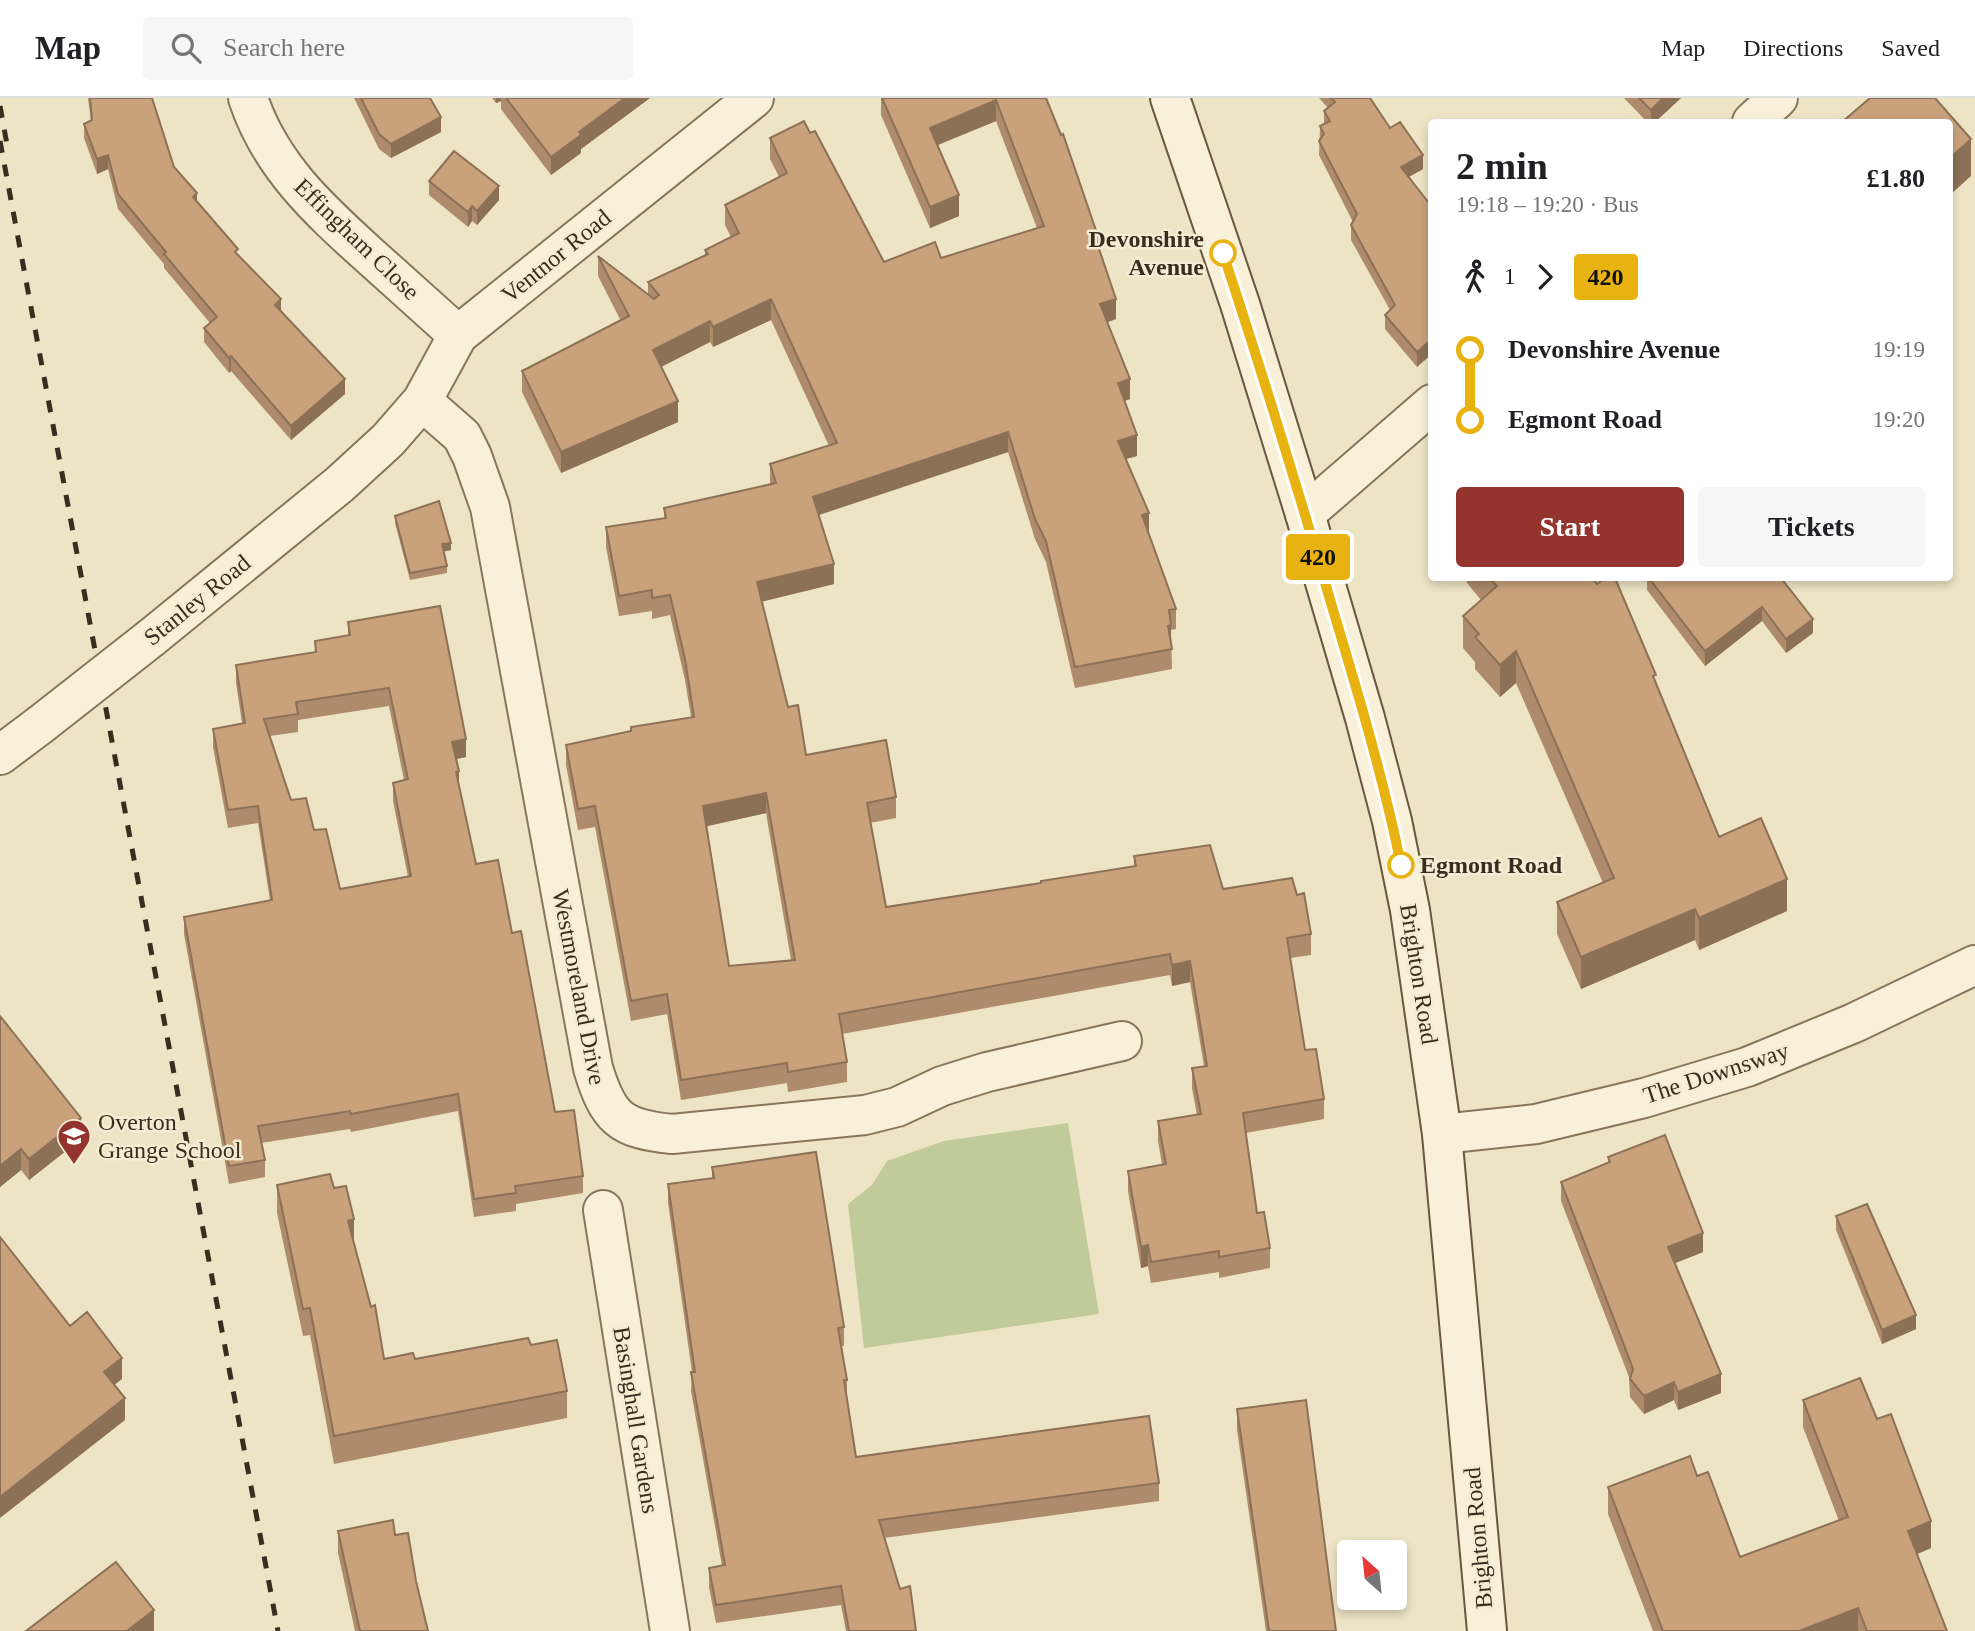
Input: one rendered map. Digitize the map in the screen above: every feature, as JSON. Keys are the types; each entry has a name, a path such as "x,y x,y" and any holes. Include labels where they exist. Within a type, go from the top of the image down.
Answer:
{"street":[{"name":"Effingham Close","path":"248,98 253,114 281,164 314,205 458,335"},
{"name":"Ventnor Road","path":"388,440 422,401 458,335 754,98"},
{"name":"Brighton Road","path":"1170,98 1236,291 1305,514 1365,718 1392,821 1410,910 1442,1134 1486,1631"},
{"path":"1755,119 1779,98"},
{"name":"Westmoreland Drive","path":"422,401 461,436 472,456 490,507 593,1068 602,1096 618,1119 640,1131 672,1134 865,1115 897,1107 942,1086 987,1072 1122,1041"},
{"path":"1305,514 1428,407"},
{"name":"Stanley Road","path":"0,755 151,638 340,484 388,440"},
{"name":"The Downsway","path":"1442,1134 1536,1124 1644,1098 1747,1067 1854,1023 1975,965"},
{"name":"Basinghall Gardens","path":"603,1210 670,1631"}],"green space":[{"path":"1068,1123 1099,1314 864,1348 848,1204 872,1185 887,1161 944,1141"}],"building":[{"path":"90,98 152,98 174,167 197,193 193,197 238,249 235,252 281,299 275,305 345,379 291,426 204,328 217,317 118,194 108,155 97,159 84,124 92,120"},
{"path":"361,98 430,98 441,117 391,144 379,134"},
{"path":"506,98 625,98 551,157"},
{"path":"882,98 1046,98 1061,135 1063,134 1100,242 1097,243 1116,299 1100,304 1130,379 1118,383 1137,435 1118,441 1149,513 1142,515 1176,609 1169,610 1171,625 1168,626 1172,649 1075,667 1046,541 1035,519 1008,432 813,497 834,564 757,582 788,707 798,705 806,755 886,740 896,797 867,803 886,907 1136,866 1134,856 1210,845 1223,889 1292,878 1297,895 1304,893 1311,934 1287,938 1305,1050 1316,1049 1324,1099 1243,1113 1257,1213 1264,1212 1270,1248 1219,1257 1219,1251 1151,1262 1148,1245 1141,1247 1128,1171 1166,1164 1158,1121 1201,1114 1192,1068 1207,1066 1190,961 1172,965 1170,954 839,1014 847,1062 788,1072 787,1063 681,1080 667,994 631,1001 595,806 578,809 566,745 631,731 631,727 694,717 685,659 670,595 652,598 652,590 619,596 606,527 666,518 664,508 776,483 770,464 837,443 771,299 713,327 710,321 653,350 678,401 561,452 522,371 629,316 598,256 654,299 659,295 648,282 708,254 705,250 739,233 725,205 787,173 770,138 804,121 810,133 815,131 884,262 935,242 941,258 1044,226 996,100 930,128 959,195 930,207","holes":["766,793 795,960 729,966 703,806"]},
{"path":"1331,98 1370,98 1390,128 1400,122 1423,155 1401,167 1428,202 1428,342 1417,352 1385,315 1395,305 1351,225 1357,214 1319,141 1324,134 1320,126 1330,121 1324,111 1335,102"},
{"path":"1639,98 1663,98 1651,110"},
{"path":"1870,98 1935,98 1971,139 1953,155 1953,119 1846,119"},
{"path":"454,151 499,186 477,211 472,206 468,212 429,181"},
{"path":"439,501 451,543 442,544 447,566 410,573 395,516"},
{"path":"1492,581 1594,581 1597,584 1601,581 1616,581 1719,837 1761,818 1787,879 1699,918 1695,909 1581,957 1557,902 1614,878 1516,651 1500,665 1475,637 1479,634 1463,616 1497,586"},
{"path":"1651,581 1783,581 1813,619 1786,639 1762,607 1705,651"},
{"path":"440,606 466,739 452,742 476,864 498,860 512,933 521,931 555,1112 574,1110 583,1176 515,1186 516,1193 474,1199 458,1094 351,1114 350,1111 258,1126 265,1160 229,1166 184,917 272,900 258,806 228,810 213,729 245,723 236,665 316,652 315,641 350,635 348,622","holes":["389,688 408,779 393,783 411,876 340,889 326,829 314,830 306,798 291,800 264,719 298,714 296,702"]},
{"path":"0,1016 81,1118 29,1159 21,1149 0,1166"},
{"path":"1665,1135 1703,1233 1668,1247 1721,1374 1678,1392 1674,1382 1644,1396 1630,1379 1633,1369 1561,1182 1610,1162 1608,1157"},
{"path":"816,1152 844,1327 838,1328 856,1457 1149,1416 1159,1483 879,1520 900,1589 910,1586 916,1631 849,1631 841,1586 716,1605 709,1568 725,1565 691,1372 695,1372 668,1184 714,1178 712,1167"},
{"path":"330,1174 334,1188 346,1186 354,1219 348,1221 371,1307 375,1305 384,1359 413,1353 415,1359 528,1338 531,1345 557,1340 567,1391 334,1436 310,1308 303,1309 277,1185"},
{"path":"1867,1204 1916,1315 1882,1330 1836,1216"},
{"path":"0,1237 70,1326 87,1312 122,1358 104,1372 125,1398 0,1497"},
{"path":"1860,1378 1877,1419 1891,1414 1931,1521 1908,1531 1947,1631 1867,1631 1858,1608 1799,1631 1663,1631 1608,1487 1690,1456 1697,1476 1708,1472 1740,1557 1848,1517 1803,1400"},
{"path":"1306,1400 1336,1631 1269,1631 1237,1409"},
{"path":"393,1520 395,1535 408,1533 428,1631 360,1631 338,1531"},
{"path":"116,1562 154,1610 127,1631 26,1631"}],"railway":[{"path":"0,106 8,150"},
{"path":"0,141 278,1631"}],"bus line":[{"name":"420","path":"1223,253 1358,694 1401,865"}],"place":[{"name":"Devonshire Avenue","path":"1223,253"},
{"name":"Egmont Road","path":"1401,865"},
{"name":"Overton Grange School","path":"74,1166"}]}
